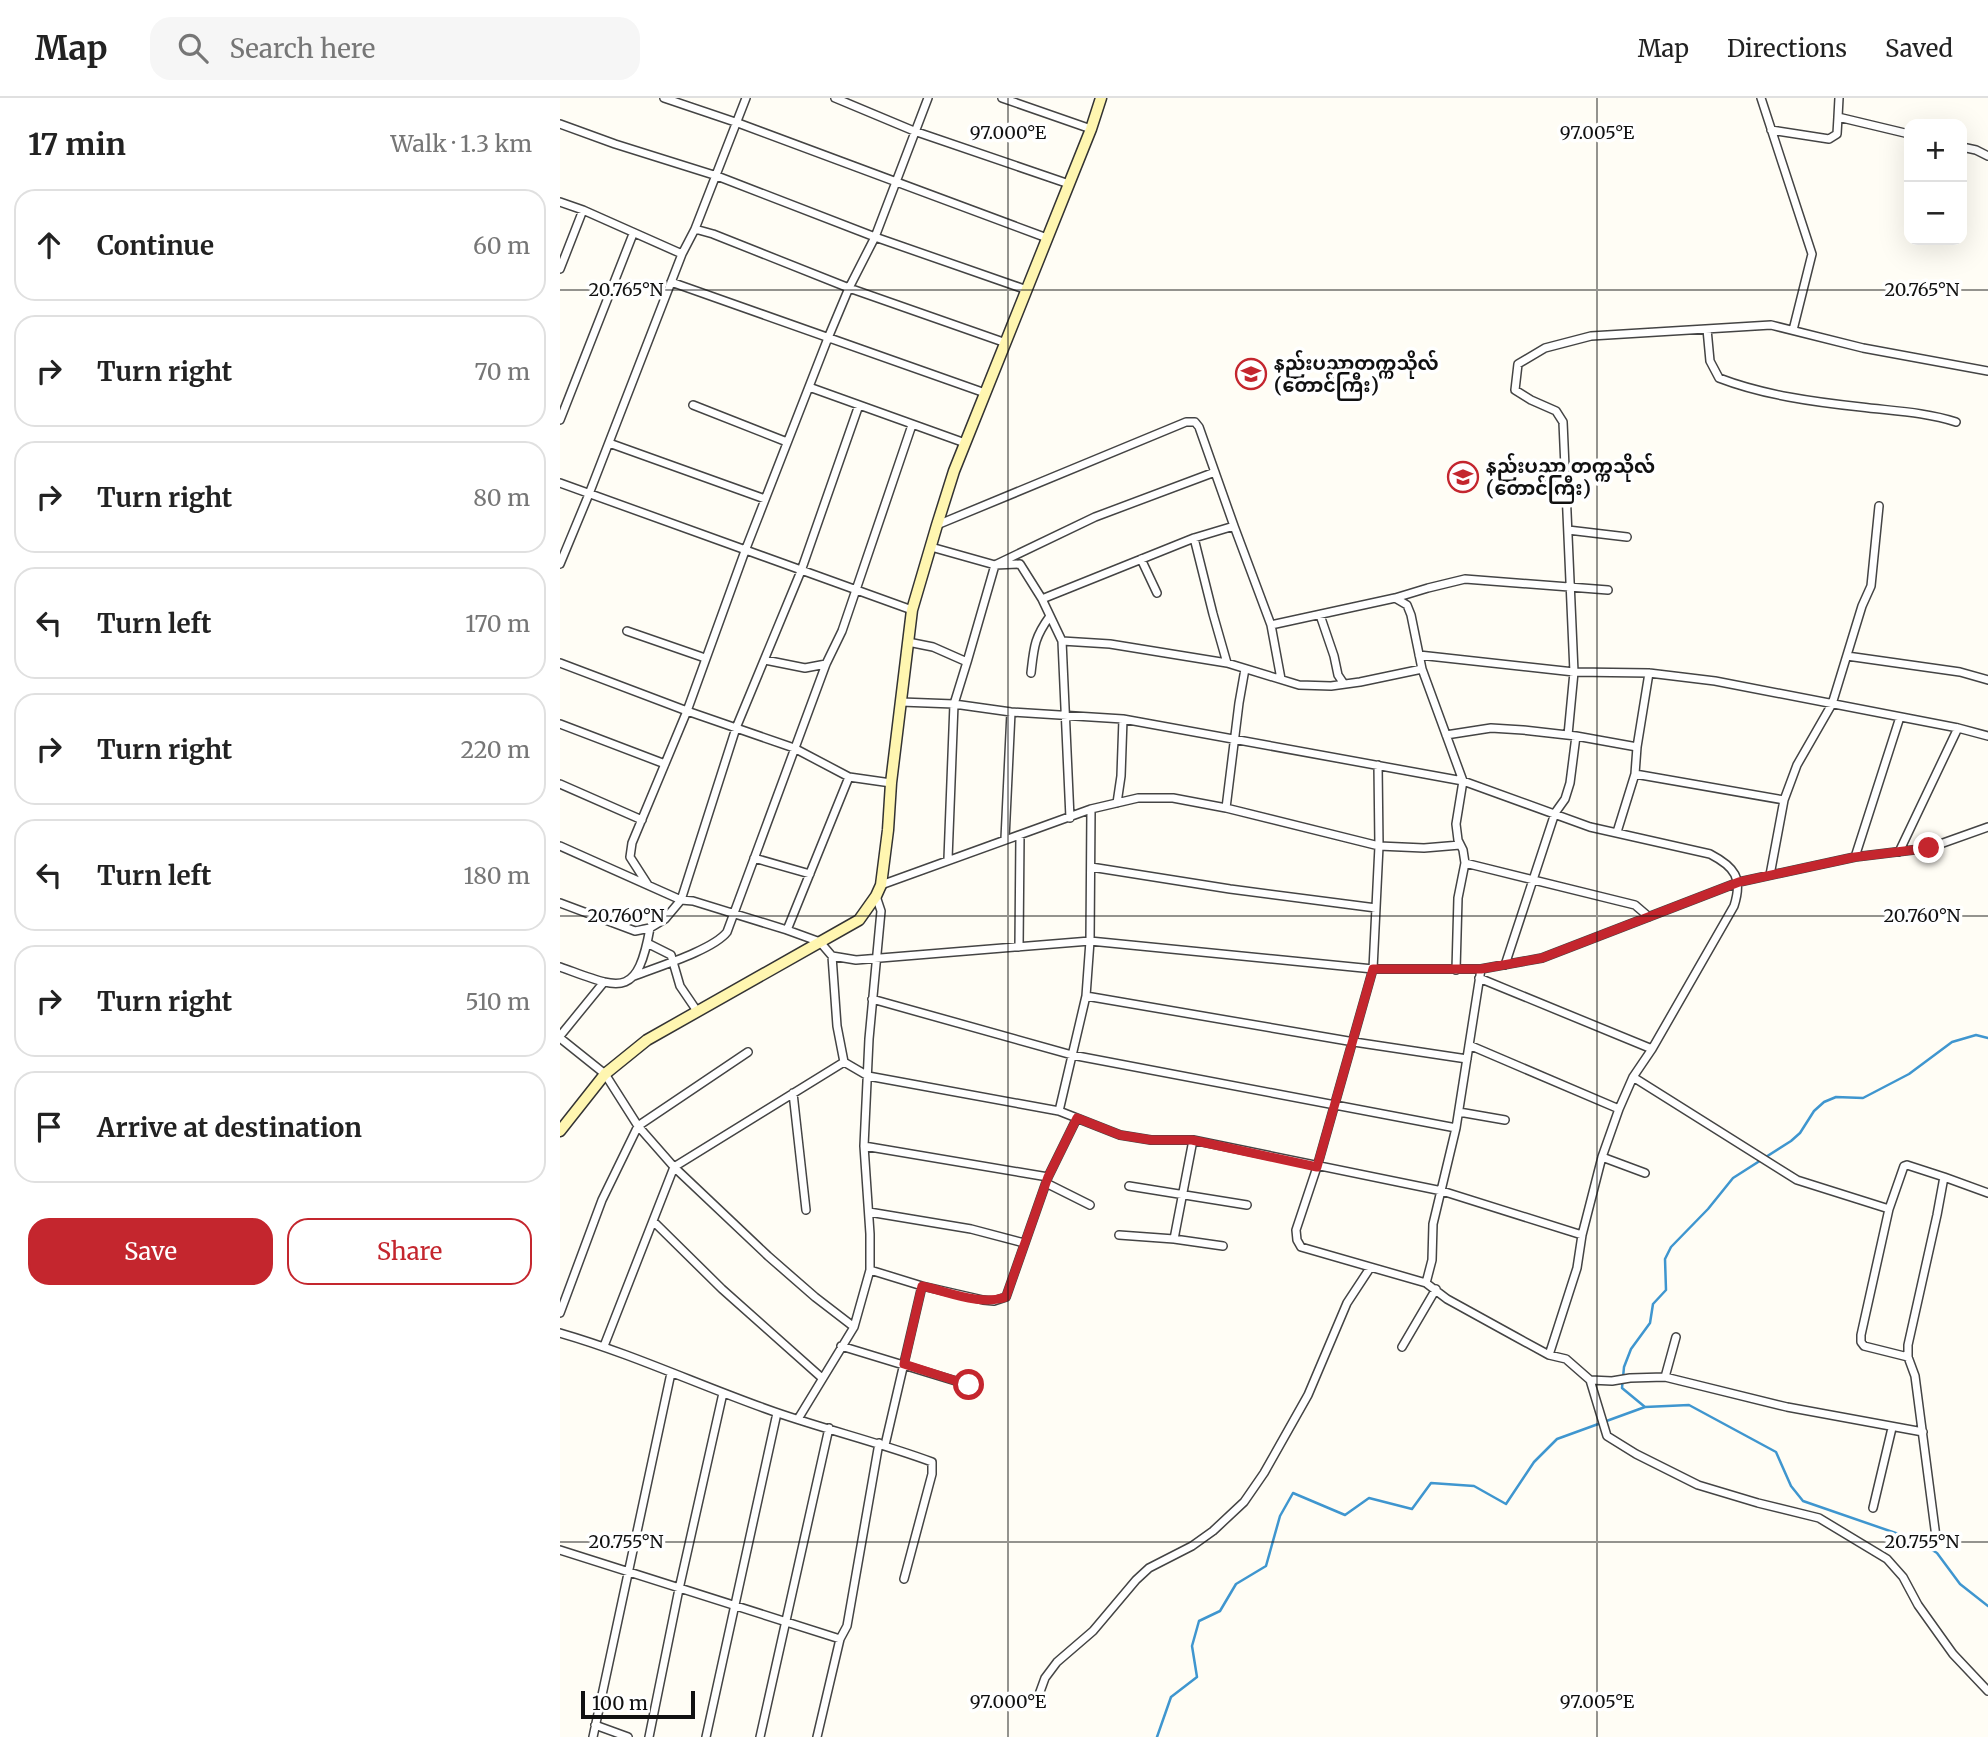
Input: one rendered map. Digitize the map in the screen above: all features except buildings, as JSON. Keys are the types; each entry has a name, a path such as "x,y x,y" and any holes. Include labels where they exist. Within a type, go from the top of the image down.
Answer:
{"main road":[{"path":"560,1131 605,1074 647,1040 859,920 876,896 881,885 888,830 891,783 912,610 954,471 1101,98"}],"street":[{"path":"664,98 736,122 1047,238"},
{"path":"560,564 746,98"},
{"path":"835,98 914,131 1069,184"},
{"path":"648,885 632,862 632,843 687,711 745,551 828,338 875,237 928,98"},
{"path":"1002,98 1091,129"},
{"path":"1760,98 1812,254 1793,330"},
{"path":"1771,130 1829,139 1837,134 1839,98"},
{"path":"1838,117 1904,133"},
{"path":"560,124 717,176 875,237 1027,290"},
{"path":"1967,149 1988,156"},
{"path":"560,202 682,254"},
{"path":"560,269 583,210"},
{"path":"695,229 849,288 1006,342"},
{"path":"560,421 633,234"},
{"path":"671,282 985,393"},
{"path":"1506,965 1555,813 1565,799 1570,783 1574,671 1563,422 1556,411 1515,390 1518,364 1545,348 1591,336 1771,325 1863,348 1988,371"},
{"path":"1707,329 1710,361 1719,379 1740,386 1858,407 1934,414 1956,422"},
{"path":"809,387 965,443"},
{"path":"692,405 788,442"},
{"path":"560,903 635,931 650,928 664,919 681,900 736,729 802,571 859,405"},
{"path":"937,525 1186,422 1195,422 1199,426 1271,625 1281,679"},
{"path":"560,967 604,982 619,984 721,939 727,932 826,664 842,631 912,425"},
{"path":"609,443 765,499"},
{"path":"948,859 954,704 995,565 1095,517 1215,472"},
{"path":"560,483 912,610"},
{"path":"1770,875 1784,800 1797,765 1832,704 1862,606 1871,586 1878,506"},
{"path":"1042,599 1194,538 1234,526"},
{"path":"1569,530 1627,537"},
{"path":"1194,538 1227,663"},
{"path":"931,547 995,565 1020,564 1042,599 1062,641 1070,818"},
{"path":"1141,559 1157,593"},
{"path":"1271,625 1395,598 1427,587 1465,579 1608,590"},
{"path":"1395,598 1407,605 1411,615 1422,669 1463,781 1456,824 1465,863 1458,898 1455,970"},
{"path":"1320,615 1338,675 1344,684"},
{"path":"1031,673 1039,631 1050,616"},
{"path":"627,631 705,658"},
{"path":"1062,641 1110,644 1227,663 1299,685 1344,684 1422,669"},
{"path":"908,642 933,647 967,662"},
{"path":"1419,655 1574,671 1649,673 1715,681 1988,736"},
{"path":"1847,656 1960,672 1988,680"},
{"path":"765,660 805,668 826,664"},
{"path":"560,663 794,748 849,776 891,783"},
{"path":"1226,808 1245,668"},
{"path":"1617,832 1635,774 1649,673"},
{"path":"901,702 1123,719 1463,781 1590,827 1710,854 1728,866 1739,882 1734,906 1653,1049 1633,1077 1619,1109 1602,1157 1582,1235 1577,1268 1549,1354"},
{"path":"1005,839 1011,712"},
{"path":"1855,857 1900,717"},
{"path":"1117,803 1123,719"},
{"path":"560,724 665,764"},
{"path":"1446,735 1492,728 1572,736 1637,747"},
{"path":"1899,852 1958,728"},
{"path":"1378,765 1379,846 1373,969 1354,1042 1296,1230 1301,1247 1426,1283 1447,1299 1549,1354 1566,1359 1590,1380 1607,1436 1636,1454 1698,1485 1819,1518 1887,1559 1903,1577 1918,1605 1953,1654 1988,1691"},
{"path":"1635,774 1784,800"},
{"path":"788,930 849,776"},
{"path":"560,784 642,820"},
{"path":"881,885 1091,809 1138,798 1173,798 1226,808 1379,846 1423,848 1460,845"},
{"path":"1059,1111 1086,996 1090,941 1091,809"},
{"path":"832,956 856,960 876,959 1090,941 1373,969 1481,969 1542,958 1739,882 1855,857 1929,848 1988,827"},
{"path":"1019,947 1020,835"},
{"path":"560,846 681,900 693,901 820,942 832,956 837,1026 844,1062 868,1076 1059,1111 1120,1135 1151,1140 1192,1140 1442,1191 1582,1235"},
{"path":"754,858 810,874"},
{"path":"1465,863 1634,905 1649,917"},
{"path":"1091,867 1376,908"},
{"path":"798,1419 854,1327 870,1270 864,1146 872,999 881,911 876,896"},
{"path":"634,976 642,963 650,928"},
{"path":"647,943 671,955 680,986 696,1012"},
{"path":"1426,1283 1432,1260 1433,1224 1456,1128 1481,969"},
{"path":"1479,978 1653,1049"},
{"path":"604,982 560,1037 605,1074 638,1126 674,1167 768,1256 854,1327"},
{"path":"1086,996 1467,1059"},
{"path":"872,999 1072,1055 1456,1128"},
{"path":"1469,1045 1619,1109"},
{"path":"560,1313 603,1200 638,1126 748,1052"},
{"path":"604,1346 674,1167 844,1062"},
{"path":"1633,1077 1797,1180 1889,1209"},
{"path":"793,1093 806,1210"},
{"path":"1458,1112 1506,1120"},
{"path":"870,1270 922,1286 983,1300 994,1301 1006,1297 1047,1180 1077,1118"},
{"path":"1174,1239 1192,1140"},
{"path":"864,1146 1047,1180 1090,1205"},
{"path":"1602,1157 1645,1173"},
{"path":"1908,1357 1864,1346 1861,1342 1889,1209 1904,1166 1988,1193"},
{"path":"1936,1537 1915,1376 1908,1357 1908,1345 1944,1177"},
{"path":"1129,1186 1247,1205"},
{"path":"869,1212 958,1227 1024,1243"},
{"path":"653,1221 722,1289 822,1378"},
{"path":"1119,1235 1223,1246"},
{"path":"1037,1700 1045,1678 1057,1662 1093,1631 1136,1580 1149,1568 1203,1539 1244,1502 1264,1473 1308,1395 1347,1303 1370,1268"},
{"path":"817,1737 840,1639 847,1626 882,1444 922,1286"},
{"path":"1402,1347 1436,1289"},
{"path":"560,1333 604,1346 777,1413 932,1462 932,1474 904,1578"},
{"path":"1665,1377 1676,1337"},
{"path":"841,1346 969,1385"},
{"path":"593,1737 671,1373"},
{"path":"1590,1380 1665,1377 1787,1407 1923,1432"},
{"path":"649,1737 723,1393"},
{"path":"706,1737 777,1413"},
{"path":"760,1737 829,1428"},
{"path":"1873,1508 1892,1428"},
{"path":"560,1550 840,1639"},
{"path":"595,1726 628,1737"}],"waterway":[{"path":"1645,1407 1622,1388 1624,1367 1631,1349 1650,1323 1653,1304 1666,1290 1665,1259 1671,1247 1708,1209 1733,1178 1791,1141 1824,1102 1836,1097 1863,1098 1909,1074 1952,1042 1976,1035 1988,1038"},
{"path":"1157,1737 1171,1697 1197,1677 1192,1646 1199,1621 1220,1611 1236,1584 1266,1566 1280,1516 1293,1493 1345,1515 1369,1498 1412,1509 1431,1483 1474,1486 1506,1504 1534,1462 1557,1439 1645,1407 1689,1405 1776,1452 1791,1486 1803,1501 1916,1540 1937,1553 1960,1584 1988,1606"}],"place":[{"name":"နည်းပညာတက္ကသိုလ် (တောင်ကြီး)","path":"1251,374"},
{"name":"နည်းပညာ တက္ကသိုလ် (တောင်ကြီး)","path":"1463,477"}],"route":[{"path":"969,1385 904,1364 922,1286 983,1300 994,1301 1006,1297 1048,1177 1077,1118 1120,1135 1151,1140 1192,1140 1317,1167 1373,969 1481,969 1542,958 1739,882 1855,857 1929,848"}]}
